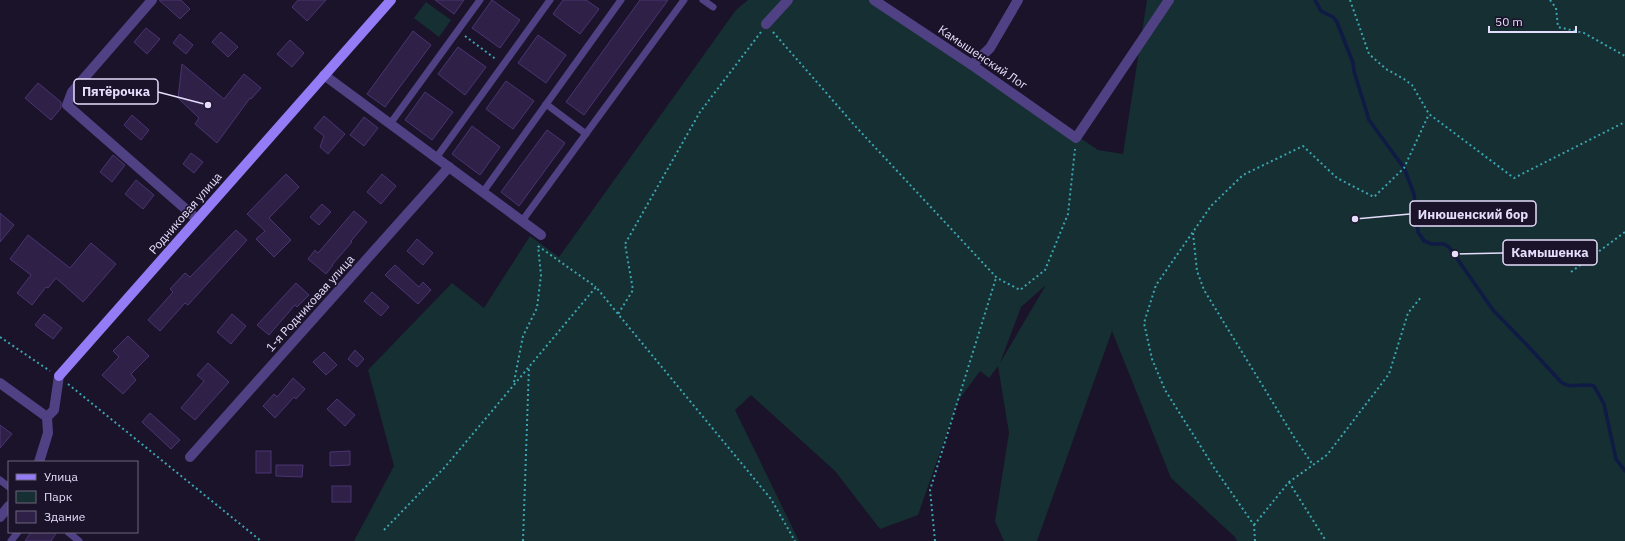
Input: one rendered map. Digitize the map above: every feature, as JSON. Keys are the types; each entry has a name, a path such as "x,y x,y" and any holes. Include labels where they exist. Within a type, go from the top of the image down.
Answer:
{"street":[{"path":"152,0 72,92 66,105 197,219"},
{"name":"Родниковая улица","path":"59,376 391,0"},
{"path":"766,24 788,0"},
{"name":"Камышенский Лог","path":"874,0 972,65 1076,138"},
{"path":"972,65 990,48 1018,0"},
{"path":"1076,138 1169,0"},
{"path":"324,75 522,221 542,234"},
{"name":"1-я Родниковая улица","path":"190,457 449,167"},
{"path":"39,461 48,433 47,417 54,410 59,376"},
{"path":"0,383 47,417"},
{"path":"0,517 8,507"}],"lane":[{"path":"390,124 480,0"},
{"path":"436,158 550,0"},
{"path":"483,192 621,0"},
{"path":"522,221 684,0"},
{"path":"703,0 713,7"},
{"path":"546,104 586,134"},
{"path":"0,480 8,486"},
{"path":"11,541 17,533"},
{"path":"69,533 78,541"}],"path":[{"path":"1350,0 1369,54 1386,69 1412,86 1429,114 1514,178 1625,122"},
{"path":"1550,0 1556,8 1558,27 1584,32 1625,56"},
{"path":"618,314 633,290 625,244 700,112 766,24 856,128 996,278 1020,290 1044,270 1068,214 1076,138"},
{"path":"458,31 504,64"},
{"path":"1255,541 1254,525 1215,469 1165,390 1152,359 1144,323 1156,285 1211,206 1243,175 1303,146 1337,178 1374,197 1404,168 1429,114"},
{"path":"1193,232 1197,271 1204,290 1294,437 1313,465"},
{"path":"1571,272 1599,253 1625,232"},
{"path":"513,384 523,336 537,308 541,275 538,246 596,287 771,499 795,541"},
{"path":"934,541 930,490 996,278"},
{"path":"384,530 445,467 513,384 596,287"},
{"path":"1254,525 1289,482 1327,455 1389,374 1408,313 1422,296"},
{"path":"0,337 47,370 59,376 261,541"},
{"path":"523,541 529,365"},
{"path":"1289,482 1326,541"}],"green space":[{"path":"748,0 874,0 1098,150 1123,154 1147,0 1625,0 1625,541 1237,541 1235,537 1171,478 1112,331 1037,541 1004,541 995,521 1009,433 998,366 989,378 980,371 958,401 918,515 880,529 835,471 751,395 735,410 799,541 354,541 394,466 368,370 452,283 484,308 530,236 559,257 736,10","holes":["1046,285 1000,363 1021,307"]},
{"path":"426,2 451,20 439,37 414,18"}],"building":[{"path":"159,0 181,0 190,9 180,19"},
{"path":"298,0 326,0 307,21 292,7"},
{"path":"435,0 464,0 454,14"},
{"path":"492,0 520,20 500,48 472,28"},
{"path":"563,0 586,0 599,9 580,34 553,14"},
{"path":"640,0 668,0 584,115 566,102"},
{"path":"146,28 160,39 147,54 134,42"},
{"path":"413,31 431,45 385,107 367,94"},
{"path":"221,32 238,47 228,57 212,42"},
{"path":"180,34 193,45 186,54 173,43"},
{"path":"538,35 566,55 546,83 518,63"},
{"path":"290,40 304,53 292,67 277,54"},
{"path":"458,47 486,67 465,95 438,74"},
{"path":"182,64 224,99 244,74 261,88 251,99 250,98 217,143 195,124 199,118 178,98"},
{"path":"506,81 534,101 513,129 486,109"},
{"path":"38,83 61,102 61,108 51,120 25,98"},
{"path":"425,92 453,112 432,140 405,120"},
{"path":"132,115 149,130 141,140 124,125"},
{"path":"324,116 345,134 328,154 320,147 324,136 314,128"},
{"path":"364,117 378,128 364,146 350,135"},
{"path":"472,126 500,147 480,175 452,154"},
{"path":"547,130 565,143 519,206 501,192"},
{"path":"191,153 203,162 194,173 183,164"},
{"path":"113,155 125,165 112,182 100,172"},
{"path":"286,174 299,187 269,218 291,240 274,257 256,239 265,231 247,214"},
{"path":"382,174 396,186 381,204 367,192"},
{"path":"136,180 154,195 143,209 125,194"},
{"path":"322,204 331,212 319,225 310,217"},
{"path":"354,211 367,222 326,274 308,259 315,250 318,253"},
{"path":"0,213 14,225 0,242"},
{"path":"236,230 247,240 188,305 185,303 160,331 148,320 173,292 170,289 185,273 190,277"},
{"path":"28,235 70,268 91,243 116,264 83,302 56,278 48,288 46,287 32,305 17,293 31,275 10,259"},
{"path":"417,239 433,253 423,265 407,251"},
{"path":"395,265 419,287 423,282 431,290 418,304 385,275"},
{"path":"296,283 309,295 297,307 295,305 269,335 257,325"},
{"path":"372,292 389,307 381,316 364,301"},
{"path":"44,314 62,328 53,339 35,325"},
{"path":"232,314 246,326 231,344 217,332"},
{"path":"128,336 149,356 131,374 136,380 123,394 102,375 119,357 113,351"},
{"path":"355,350 364,359 357,367 348,359"},
{"path":"324,352 337,365 326,375 313,362"},
{"path":"208,363 229,382 195,420 181,408 204,381 197,375"},
{"path":"293,378 305,389 296,399 294,397 275,418 263,406 274,394 277,397"},
{"path":"337,399 355,415 345,426 327,409"},
{"path":"150,413 180,440 171,449 142,422"},
{"path":"0,425 12,434 0,448"},
{"path":"256,451 271,451 271,473 256,473"},
{"path":"350,451 350,465 330,466 330,452"},
{"path":"276,465 303,465 302,477 276,476"},
{"path":"332,486 351,486 351,502 332,502"},
{"path":"30,533 56,533 51,541 25,541"}],"waterway":[{"path":"1315,0 1321,11 1333,17 1337,22 1353,63 1369,120 1404,168 1414,194 1418,232 1424,241 1432,244 1444,244 1449,247 1493,310 1561,382 1573,386 1594,386 1604,404 1616,459 1625,471"}],"place":[{"name":"Пятёрочка","path":"208,105"},
{"name":"Инюшенский бор","path":"1355,219"},
{"name":"Камышенка","path":"1455,254"}]}
